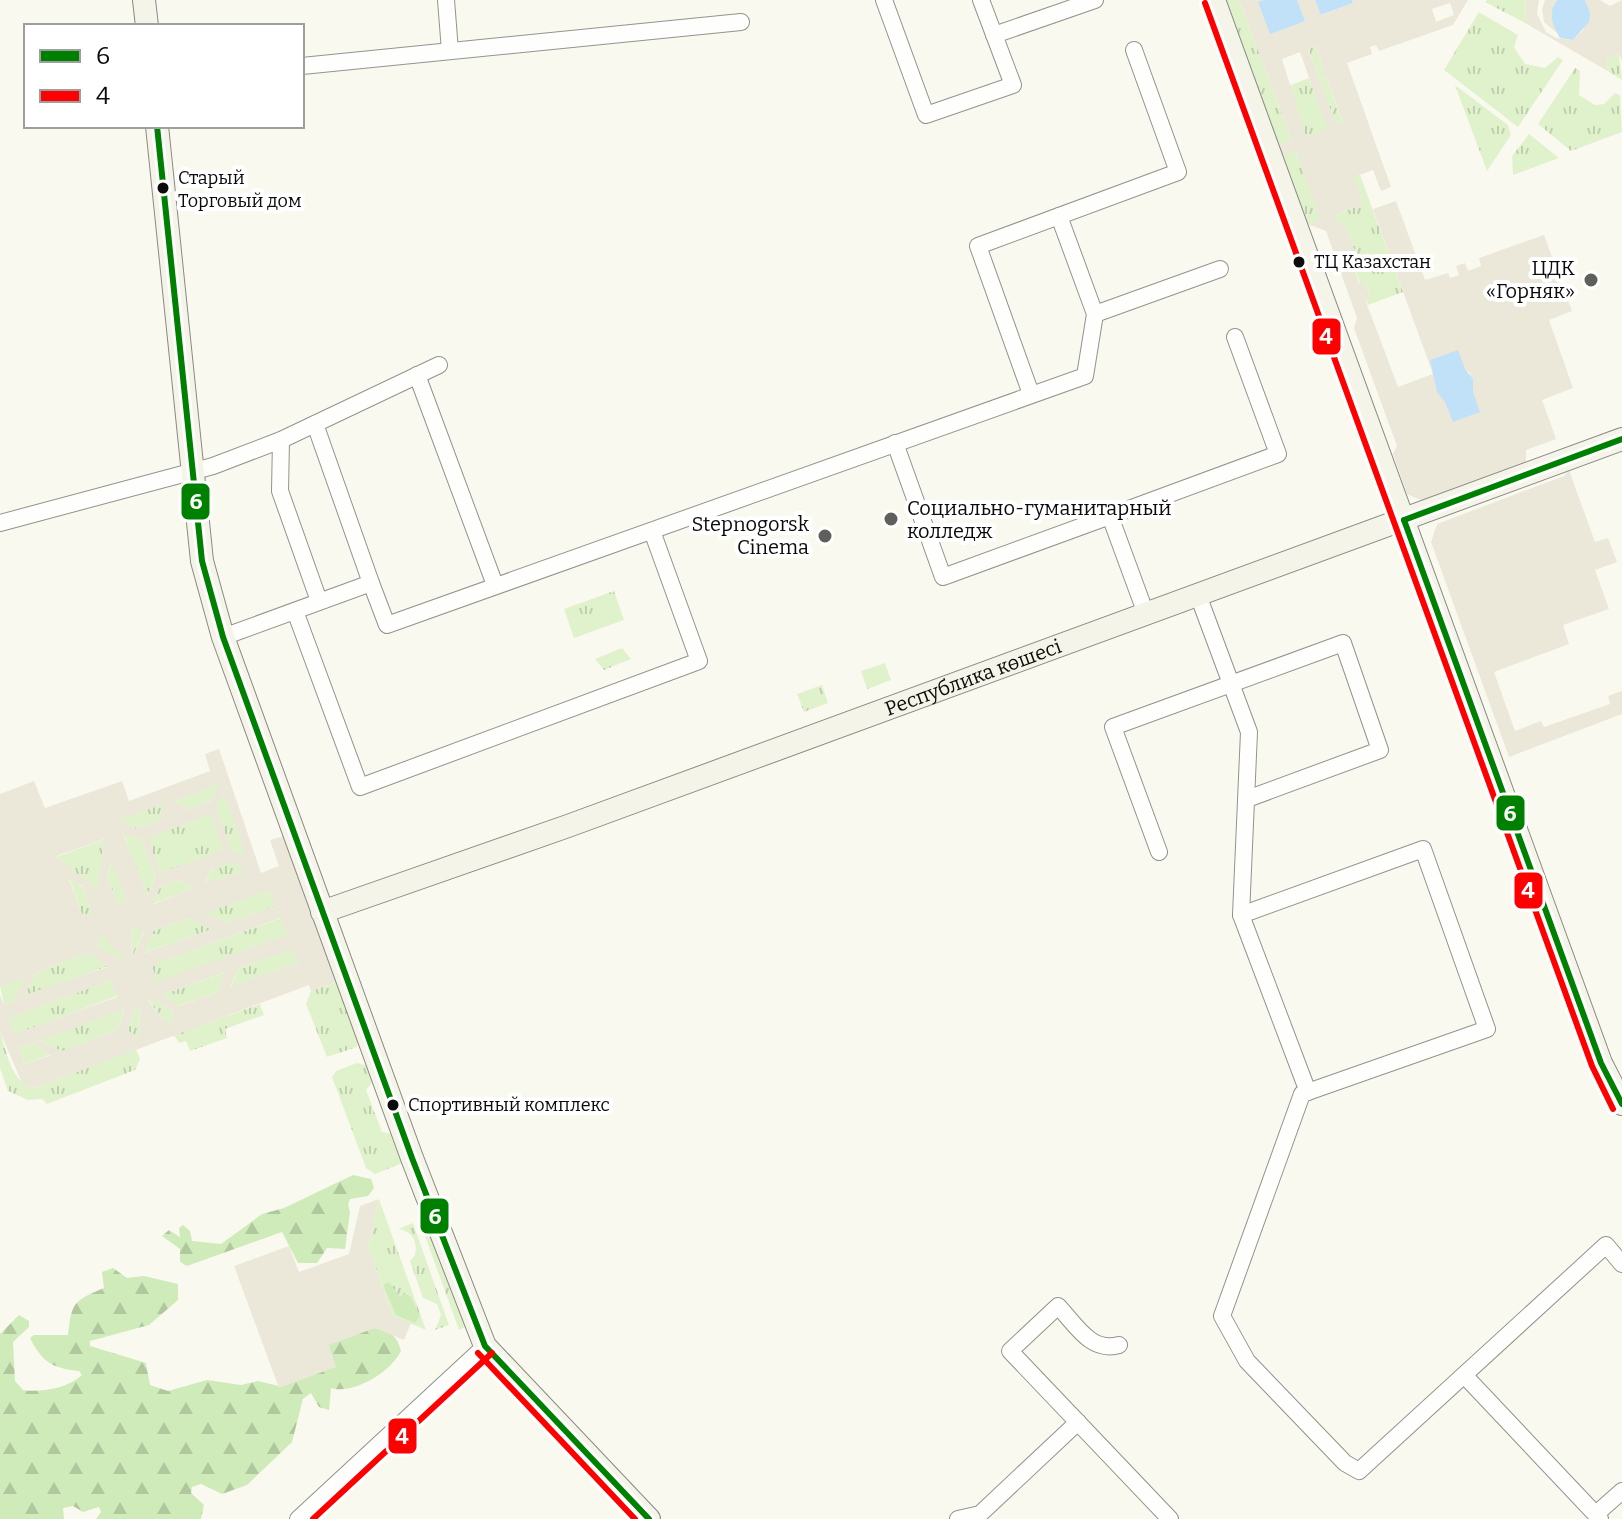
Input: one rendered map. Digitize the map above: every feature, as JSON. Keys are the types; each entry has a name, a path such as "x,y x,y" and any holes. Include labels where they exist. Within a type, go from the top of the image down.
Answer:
{"street":[{"path":"144,0 147,24"},
{"path":"446,0 450,51"},
{"path":"884,0 926,115 1013,85 981,0"},
{"path":"994,35 1095,0"},
{"path":"1214,0 1601,1063 1622,1104"},
{"path":"304,66 741,22"},
{"path":"1031,394 978,246 1178,172 1134,50"},
{"path":"157,128 202,561 223,637 322,912 485,1346 649,1519"},
{"path":"315,424 387,625 1085,376 1095,314 1059,216"},
{"path":"1095,314 1220,269"},
{"path":"895,443 943,577 1278,454 1235,337"},
{"path":"0,523 192,473 281,440 439,365"},
{"path":"417,375 495,585"},
{"name":"Республика көшесі","path":"322,912 1622,439"},
{"path":"281,440 280,491 319,601"},
{"path":"1110,516 1146,614"},
{"path":"295,611 360,787 699,661 652,531"},
{"path":"223,637 371,583"},
{"path":"1198,595 1249,732 1241,915 1308,1092"},
{"path":"1159,852 1113,727 1343,643 1380,750 1247,799"},
{"path":"1241,915 1423,849 1487,1029 1302,1094 1222,1316 1247,1361 1320,1438 1359,1471 1606,1245 1622,1264"},
{"path":"1119,1345 1107,1348 1094,1344 1058,1306 1010,1351 1170,1519"},
{"path":"298,1519 485,1346"},
{"path":"1464,1375 1598,1516 1622,1491"},
{"path":"958,1519 980,1514 1078,1422"}],"green space":[{"path":"1226,0 1239,0 1292,140 1279,145"},
{"path":"1526,0 1525,23 1485,2"},
{"path":"1479,12 1518,35 1514,47 1525,64 1545,68 1558,57 1563,60 1518,127 1444,70"},
{"path":"1315,46 1343,124 1336,126 1308,48"},
{"path":"1619,54 1622,80 1606,70 1607,58"},
{"path":"1575,68 1580,71 1579,95 1595,105 1604,104 1615,93 1620,95 1622,132 1571,151 1538,124"},
{"path":"1309,78 1328,129 1306,137 1288,86"},
{"path":"1455,85 1508,125 1511,135 1487,171"},
{"path":"1529,134 1559,158 1513,175 1512,156"},
{"path":"1296,151 1321,220 1308,224 1283,155"},
{"path":"1360,175 1403,292 1368,305 1365,298 1370,296 1365,282 1360,283 1352,262 1358,260 1345,224 1339,227 1335,215 1363,204 1353,177"},
{"path":"614,591 624,620 574,638 564,609"},
{"path":"622,648 631,659 604,670 595,659"},
{"path":"885,663 891,680 867,689 861,671"},
{"path":"822,685 828,703 804,712 797,694"},
{"path":"220,783 213,800 188,809 174,801"},
{"path":"224,792 246,856 231,851 216,809"},
{"path":"165,803 158,821 135,829 118,820"},
{"path":"211,814 224,850 160,874 147,838"},
{"path":"123,832 142,840 156,877 146,897"},
{"path":"105,839 97,890 56,857"},
{"path":"112,860 127,901 118,905 107,877"},
{"path":"231,861 247,870 205,885 211,869"},
{"path":"69,877 83,887 93,914 83,917"},
{"path":"180,880 196,888 152,904 160,887"},
{"path":"269,889 276,906 228,923 204,913"},
{"path":"189,918 213,929 143,953 153,931"},
{"path":"281,918 288,935 157,982 151,965"},
{"path":"131,923 144,931 132,958"},
{"path":"101,932 125,961 121,962 97,946"},
{"path":"293,948 298,963 230,988 239,968"},
{"path":"88,953 108,966 24,997 35,973"},
{"path":"226,972 218,992 178,1006 161,995"},
{"path":"25,976 15,1001 4,1005 0,986"},
{"path":"111,980 117,996 14,1035 8,1018"},
{"path":"337,982 359,1040 357,1047 327,1057 306,1004 311,991"},
{"path":"152,999 173,1011 171,1028 148,1000"},
{"path":"140,1004 139,1039 128,1031 135,1006"},
{"path":"260,1004 264,1015 225,1029 227,1038 190,1051 186,1041 179,1043 174,1035"},
{"path":"124,1008 118,1030 61,1052 39,1040"},
{"path":"0,1032 15,1073 26,1085 34,1088 136,1049 140,1059 135,1070 47,1104 42,1099 28,1100 8,1091 0,1068"},
{"path":"34,1043 52,1054 25,1064 19,1048"},
{"path":"357,1063 369,1066 374,1080 366,1090 382,1132 395,1135 405,1162 375,1174 366,1168 332,1077 336,1071"},
{"path":"353,1175 371,1179 374,1188 368,1196 350,1199 345,1249 327,1248 317,1263 298,1263 282,1232 187,1266 180,1262 180,1249 162,1236 169,1230 180,1237 179,1228 183,1225 190,1231 192,1241 221,1244 262,1214 284,1208"},
{"path":"379,1199 426,1330 393,1316 368,1247"},
{"path":"423,1212 466,1327 459,1330 417,1214"},
{"path":"413,1223 449,1325 435,1330 441,1315 437,1304 423,1298 410,1261 415,1255 415,1241 410,1234 398,1229"},
{"path":"113,1268 127,1278 144,1276 178,1284 178,1300 149,1325 90,1341 90,1346 146,1363 150,1385 168,1391 207,1380 241,1385 258,1381 279,1386 288,1362 333,1339 367,1329 382,1329 394,1336 401,1351 389,1367 370,1380 350,1388 331,1388 329,1410 319,1407 311,1393 303,1399 292,1442 247,1485 222,1494 201,1484 192,1487 191,1493 204,1505 201,1519 96,1519 101,1512 99,1507 83,1512 73,1506 63,1508 64,1519 0,1519 0,1334 19,1315 29,1321 29,1327 13,1342 15,1381 23,1390 54,1388 76,1380 82,1375 79,1371 49,1363 30,1338 34,1335 68,1335 76,1304 104,1288 102,1272"},
{"path":"389,1282 400,1297 404,1293 411,1297 420,1316 415,1323 396,1315 383,1285"}],"shaded area":[{"path":"1239,0 1264,0 1259,2 1305,21 1297,0 1315,0 1322,15 1353,3 1352,0 1468,0 1453,25 1379,51 1376,45 1370,47 1372,54 1347,63 1391,187 1381,191 1373,170 1354,177 1363,204 1335,215 1339,226 1345,224 1358,260 1352,262 1359,283 1365,282 1370,297 1365,299 1398,387 1433,374 1373,209 1396,201 1425,280 1448,273 1450,278 1459,275 1456,266 1465,263 1468,271 1481,266 1479,258 1544,235 1572,311 1549,320 1573,388 1542,400 1556,439 1526,450 1526,464 1425,502 1407,494 1393,454 1397,446 1354,328 1357,318 1326,231 1308,224 1320,220 1296,151 1283,155 1279,145 1292,140","holes":["1450,3 1454,15 1436,22 1432,9","1315,46 1343,123 1337,126 1308,49","1300,52 1327,129 1306,136 1282,59","1465,369 1470,373 1473,392 1445,402 1435,386 1437,379"]},
{"path":"1526,0 1539,0 1537,14 1546,32 1556,38 1573,40 1583,30 1590,12 1585,0 1600,0 1610,6 1622,0 1622,62 1619,54 1607,58 1606,70 1525,23"},
{"path":"1545,0 1557,0 1553,5 1557,33 1544,22 1542,9"},
{"path":"1569,470 1595,542 1608,538 1617,562 1595,570 1609,609 1563,625 1569,644 1494,672 1515,731 1541,721 1544,727 1610,704 1608,696 1622,691 1622,714 1509,757 1431,542 1437,524 1564,476"},
{"path":"219,749 261,873 279,866 270,840 284,836 337,982 311,991 309,985 34,1088 23,1085 0,1032 0,995 4,1005 14,1001 24,978 0,986 0,794 34,781 45,808 122,781 129,801 210,771 205,754","holes":["219,784 213,800 188,809 174,801","224,793 245,855 232,851 216,809","164,804 158,821 135,829 119,820","211,814 223,850 160,873 148,838","123,833 142,840 156,877 147,896","104,839 97,889 56,857","111,862 127,901 118,904 107,877","231,862 246,870 205,884 211,869","69,879 83,886 92,914 83,917","180,880 195,888 154,904 160,887","269,890 275,906 228,923 205,913","189,918 212,929 144,953 153,931","280,918 287,935 157,981 152,965","131,924 144,932 132,958","101,933 124,960 124,961 97,946","293,949 298,963 230,987 239,968","88,953 107,967 25,995 35,973","225,972 218,992 179,1006 162,995","111,980 117,997 14,1034 9,1018","151,999 173,1011 171,1027 148,1001","140,1005 139,1038 128,1031 135,1006","124,1009 118,1030 62,1051 40,1041","34,1043 51,1055 25,1064 19,1048"]},
{"path":"379,1199 368,1247 393,1316 411,1323 404,1340 375,1328 329,1345 336,1367 279,1388 234,1266 289,1246 299,1272 349,1254 360,1206"}],"water":[{"path":"1297,0 1305,21 1270,34 1258,2"},
{"path":"1315,0 1352,0 1353,3 1321,15"},
{"path":"1557,0 1585,0 1590,12 1589,22 1573,40 1560,38 1555,29 1552,15"},
{"path":"1458,350 1465,369 1473,379 1473,392 1480,412 1453,422 1437,392 1430,360"}],"transit line":[{"name":"4","path":"1205,3 1592,1066 1613,1109"},
{"name":"6","path":"157,128 202,561 223,637 412,1158 485,1346 649,1519"},
{"name":"6","path":"1404,520 1622,439"},
{"name":"6","path":"1404,520 1601,1063 1622,1104"},
{"name":"4","path":"478,1353 635,1519"},
{"name":"4","path":"313,1519 492,1353"}],"place":[{"name":"Старый Торговый дом","path":"163,188"},
{"name":"ТЦ Казахстан","path":"1299,262"},
{"name":"ЦДК «Горняк»","path":"1591,280"},
{"name":"Социально-гуманитарный колледж","path":"891,519"},
{"name":"Stepnogorsk Cinema","path":"825,536"},
{"name":"Спортивный комплекс","path":"393,1105"}]}
